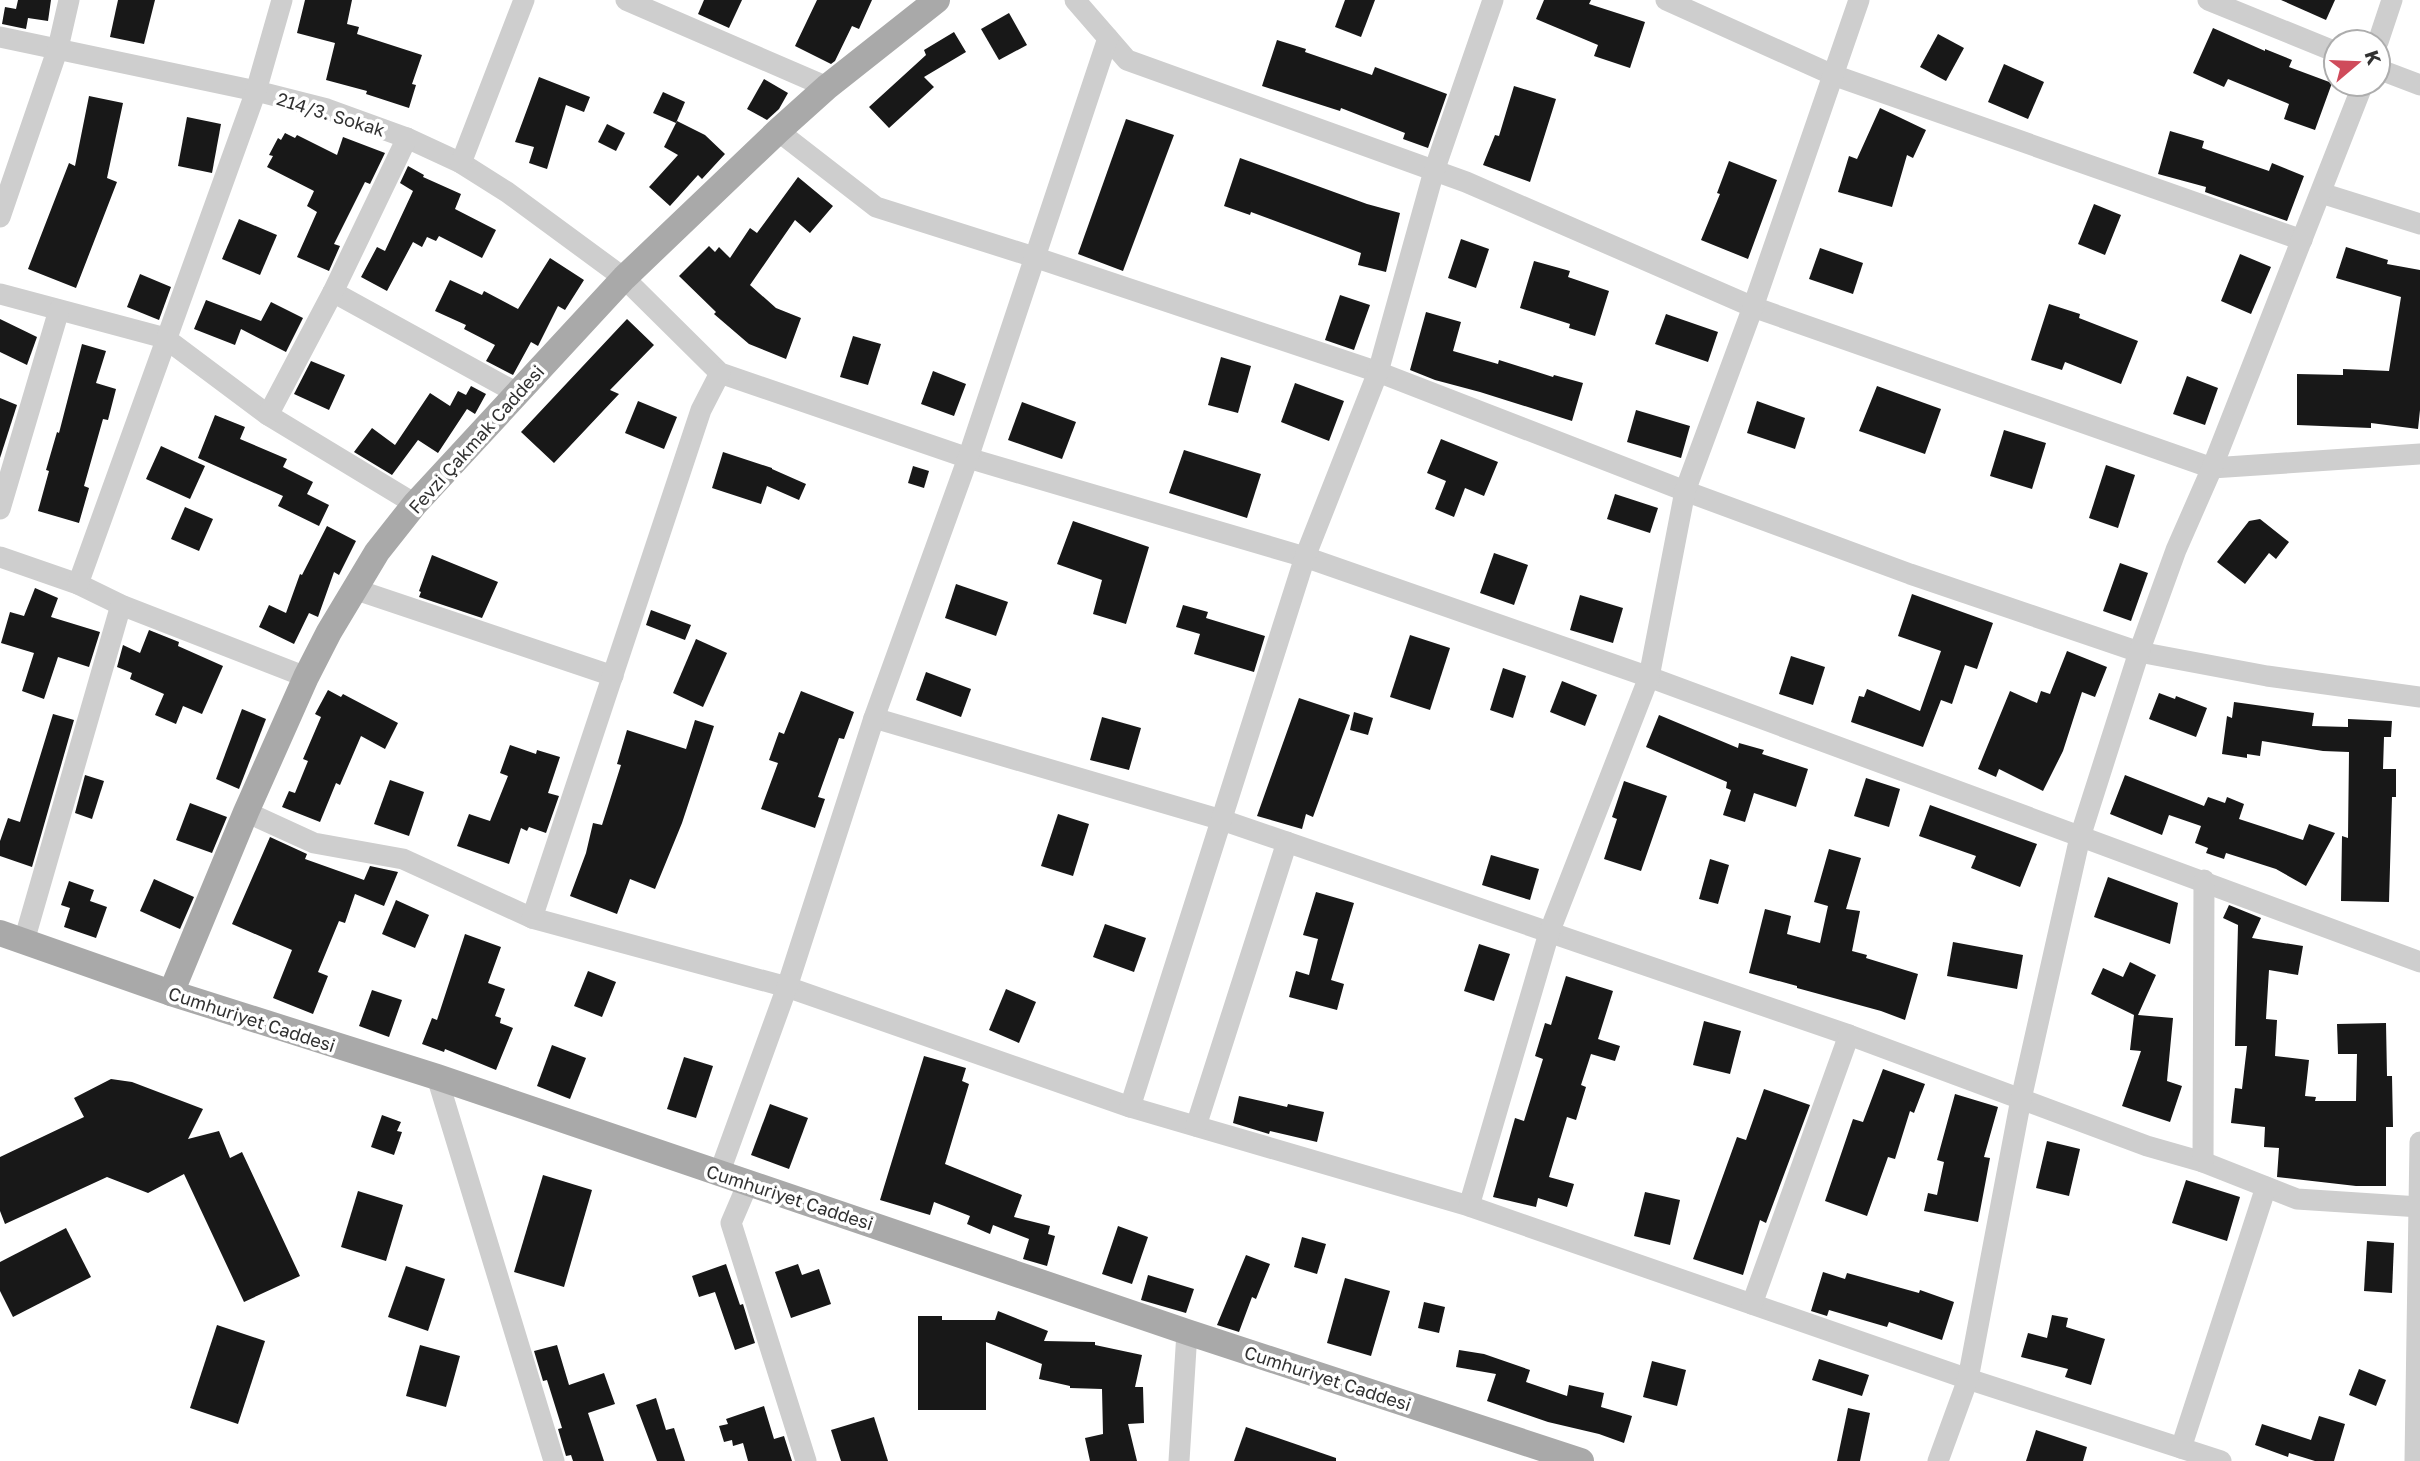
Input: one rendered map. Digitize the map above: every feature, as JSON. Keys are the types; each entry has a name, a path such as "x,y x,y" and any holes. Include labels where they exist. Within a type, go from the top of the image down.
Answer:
{"main road":[{"name":"Fevzi Çakmak Caddesi","path":"171,993 246,812 306,677 377,552 415,504 624,278 827,87 937,0"},
{"name":"Cumhuriyet Caddesi","path":"12,937 171,993 437,1077 1187,1332 1581,1461"}],"street":[{"path":"0,217 58,48 69,0"},
{"path":"78,584 256,91 282,0"},
{"path":"461,163 524,0"},
{"path":"626,0 827,87"},
{"path":"1075,0 1127,60 1466,182 1753,307 2212,468 2420,454"},
{"path":"1666,0 1833,75 2302,240"},
{"path":"1468,1206 1549,933 1649,677 1685,491 1753,307 1859,0"},
{"path":"2208,0 2322,46"},
{"path":"2383,28 2392,0"},
{"path":"1130,1107 1305,557 1378,372 1434,171 1489,1"},
{"name":"214/3. Sokak","path":"0,37 256,91 327,109 407,138 461,163 507,191 624,278 720,373"},
{"path":"719,1174 787,987 874,719 968,458 1108,38"},
{"path":"2392,74 2420,85"},
{"path":"1938,1461 1968,1379 2021,1099 2080,837 2139,652 2176,550 2212,468 2358,98"},
{"path":"778,131 876,207 1378,372 1685,491 1910,574 2139,652 2267,677 2420,697"},
{"path":"268,415 333,292 407,138"},
{"path":"2321,193 2420,224"},
{"path":"333,292 517,393"},
{"path":"0,294 165,338 268,415 415,504"},
{"path":"0,509 59,310"},
{"path":"532,918 701,410 720,373 968,458 1305,557 1649,677 2420,962"},
{"path":"0,558 78,584 121,605 306,677"},
{"path":"354,589 613,676"},
{"path":"12,937 121,605"},
{"path":"874,719 1222,820 1849,1034 2147,1146 2203,1163 2297,1199 2420,1207"},
{"path":"246,812 314,843 402,859 532,918 787,987 1130,1107 1468,1206 1968,1379 2221,1461"},
{"path":"1196,1126 1287,842"},
{"path":"2203,1163 2204,880"},
{"path":"1752,1304 1849,1034"},
{"path":"437,1077 554,1461"},
{"path":"2416,1461 2420,1142"},
{"path":"749,1181 731,1223 806,1461"},
{"path":"2181,1448 2266,1187"},
{"path":"1179,1461 1187,1332"}],"building":[{"path":"18,0 51,0 48,21 28,18 26,29 2,24 5,7 16,9"},
{"path":"118,0 155,0 144,44 110,37"},
{"path":"305,0 352,0 347,24 359,27 357,34 422,55 412,84 416,85 409,108 366,94 367,91 326,80 335,43 297,33"},
{"path":"704,0 742,0 729,28 698,14"},
{"path":"817,0 872,0 859,29 852,26 831,64 795,46"},
{"path":"1345,0 1375,0 1361,37 1335,27"},
{"path":"1544,0 1591,0 1589,4 1645,22 1630,68 1594,56 1598,45 1536,19"},
{"path":"2281,0 2335,0 2326,20"},
{"path":"1009,13 1027,45 999,60 981,29"},
{"path":"2213,28 2292,60 2289,67 2322,79 2322,98 2327,98 2315,130 2284,119 2289,104 2228,79 2224,87 2193,73"},
{"path":"954,32 966,52 924,77 934,87 889,128 869,107 926,55 924,50"},
{"path":"1938,34 1964,48 1946,81 1920,67"},
{"path":"1277,40 1372,75 1375,67 1447,94 1428,148 1403,139 1405,133 1341,108 1340,111 1262,86"},
{"path":"2004,64 2044,82 2028,119 1988,102"},
{"path":"539,77 590,97 584,112 566,105 547,169 529,163 534,147 515,142"},
{"path":"764,79 788,93 779,109 767,120 747,109"},
{"path":"1514,86 1556,99 1530,182 1483,165 1495,135 1499,136"},
{"path":"663,92 685,102 676,123 653,113"},
{"path":"89,96 123,103 107,178 117,182 76,288 28,269 69,163 75,166"},
{"path":"1880,108 1926,130 1913,158 1907,155 1892,207 1838,192 1849,156 1857,159"},
{"path":"187,117 221,124 212,173 178,166"},
{"path":"1126,119 1174,135 1123,271 1078,254"},
{"path":"677,121 705,135 725,154 702,179 698,175 670,206 649,187 678,155 664,147"},
{"path":"607,124 625,133 616,151 598,142"},
{"path":"2170,131 2204,141 2202,148 2269,171 2272,163 2304,176 2287,221 2205,192 2206,187 2158,174"},
{"path":"285,133 295,138 297,135 337,155 343,137 385,153 370,184 365,182 334,244 340,246 329,271 297,257 317,212 307,206 314,191 267,167 273,156 269,155 278,138 281,140"},
{"path":"1240,158 1367,204 1400,213 1386,272 1358,265 1361,253 1251,212 1250,215 1224,206"},
{"path":"1729,161 1777,180 1748,259 1701,240 1720,194 1717,193"},
{"path":"408,166 424,175 423,177 461,194 455,209 496,230 482,258 439,236 436,241 427,237 422,247 413,242 387,291 361,277 377,247 385,251 413,191 400,183"},
{"path":"798,177 833,206 810,233 795,220 750,285 776,308 801,318 786,359 749,344 714,314 716,312 679,276 709,246 715,252 719,247 730,258 750,228 757,233"},
{"path":"2094,204 2121,215 2105,255 2078,244"},
{"path":"239,219 277,235 260,275 222,259"},
{"path":"1461,239 1489,249 1476,288 1448,278"},
{"path":"2346,247 2388,260 2387,264 2420,270 2418,429 2371,423 2371,428 2297,425 2297,374 2343,375 2343,369 2389,371 2401,297 2336,278"},
{"path":"1820,248 1863,263 1853,294 1809,279"},
{"path":"2240,254 2271,267 2251,314 2221,301"},
{"path":"550,258 584,280 565,310 558,306 538,346 531,342 513,375 486,361 495,345 464,329 466,325 435,311 450,280 482,295 484,291 518,309"},
{"path":"1534,261 1570,271 1568,277 1609,291 1595,336 1569,328 1570,324 1520,308"},
{"path":"140,274 171,287 159,320 127,307"},
{"path":"1340,295 1370,305 1354,350 1325,340"},
{"path":"206,300 261,321 271,302 303,318 286,352 241,329 235,345 194,329"},
{"path":"2049,304 2080,314 2079,318 2138,341 2121,384 2065,362 2062,370 2031,360"},
{"path":"1426,312 1461,322 1453,351 1498,364 1499,360 1553,377 1554,375 1583,383 1572,421 1410,370"},
{"path":"1666,314 1718,332 1708,362 1655,344"},
{"path":"0,319 37,337 27,365 0,352"},
{"path":"627,319 654,345 610,390 619,394 554,463 521,432"},
{"path":"853,336 881,344 868,385 840,377"},
{"path":"82,344 106,351 96,383 116,389 108,420 103,419 84,486 89,488 79,523 38,511 49,471 46,470 57,432 59,433"},
{"path":"1221,357 1251,366 1238,413 1208,405"},
{"path":"311,361 345,375 329,410 294,394"},
{"path":"933,371 966,384 954,416 921,404"},
{"path":"2187,376 2218,388 2205,425 2173,414"},
{"path":"1295,383 1344,401 1329,441 1281,422"},
{"path":"471,386 486,394 475,414 467,409 438,453 418,440 392,475 354,452 372,428 395,445 430,393 450,406 458,391 466,395"},
{"path":"1877,386 1941,409 1925,454 1859,431"},
{"path":"0,398 17,405 0,458"},
{"path":"638,401 677,417 664,449 625,433"},
{"path":"1757,401 1805,418 1795,449 1747,433"},
{"path":"1022,402 1076,422 1062,459 1008,440"},
{"path":"1636,410 1690,426 1681,458 1627,442"},
{"path":"215,415 245,427 240,439 287,459 283,467 313,482 307,494 329,505 319,526 278,506 283,496 198,458"},
{"path":"2004,430 2046,443 2032,489 1990,476"},
{"path":"1441,439 1498,462 1484,496 1465,488 1454,517 1435,509 1446,481 1427,473"},
{"path":"161,446 205,466 190,499 146,479"},
{"path":"1184,450 1261,474 1247,518 1169,493"},
{"path":"723,452 772,468 806,484 799,500 767,486 761,504 712,488"},
{"path":"2106,465 2135,475 2118,528 2089,518"},
{"path":"913,466 929,471 924,488 908,483"},
{"path":"1615,494 1658,508 1650,533 1607,519"},
{"path":"185,507 213,519 199,551 171,539"},
{"path":"2260,519 2289,542 2276,559 2269,553 2245,584 2217,562 2249,521"},
{"path":"1073,521 1149,547 1126,624 1093,614 1102,580 1057,564"},
{"path":"327,526 356,541 339,575 334,572 318,617 309,613 294,644 259,627 269,605 286,613 300,574 302,575"},
{"path":"1494,553 1528,565 1514,605 1480,593"},
{"path":"432,555 498,582 482,618 419,597"},
{"path":"2120,563 2148,573 2131,621 2103,611"},
{"path":"956,584 1008,602 996,636 945,618"},
{"path":"35,588 58,598 51,617 100,632 89,667 58,657 44,699 22,691 34,653 1,643 10,612 24,616"},
{"path":"1912,594 1993,623 1977,669 1965,665 1952,704 1941,700 1923,747 1851,722 1859,696 1864,697 1867,689 1920,711 1941,651 1898,636"},
{"path":"1580,595 1623,608 1613,643 1570,630"},
{"path":"1183,605 1208,612 1206,618 1265,636 1254,672 1194,654 1200,634 1176,627"},
{"path":"651,610 691,625 685,640 646,625"},
{"path":"149,630 179,642 178,646 223,666 202,714 183,706 176,724 155,715 164,694 130,679 132,673 117,667 123,645 140,653"},
{"path":"1410,635 1450,648 1430,710 1390,697"},
{"path":"696,639 727,653 703,707 673,693"},
{"path":"2067,651 2107,667 2095,697 2082,692 2063,751 2043,791 1999,769 1996,777 1978,769 2010,691 2037,703 2041,691 2050,694"},
{"path":"1791,656 1825,667 1813,705 1779,694"},
{"path":"1503,668 1526,676 1513,718 1490,710"},
{"path":"926,672 971,689 961,717 916,700"},
{"path":"1562,681 1597,695 1585,726 1550,712"},
{"path":"328,690 341,697 343,694 398,723 385,749 361,736 340,785 336,783 320,822 282,807 289,791 295,793 308,761 303,759 321,717 315,714"},
{"path":"801,691 854,712 844,739 839,738 818,797 825,799 815,828 761,809 778,763 769,760 779,732 784,734"},
{"path":"2159,693 2175,699 2176,696 2207,708 2196,737 2149,719"},
{"path":"1299,698 1350,715 1313,817 1306,814 1302,829 1257,816"},
{"path":"2234,702 2314,713 2312,726 2348,727 2348,719 2392,721 2391,737 2384,737 2383,769 2396,769 2396,797 2392,797 2389,902 2341,901 2342,836 2348,838 2349,752 2323,751 2262,741 2260,756 2247,754 2247,758 2222,754 2227,716 2232,718"},
{"path":"242,709 266,719 239,789 216,779"},
{"path":"1354,712 1373,718 1368,735 1350,730"},
{"path":"53,714 74,720 32,867 0,856 0,841 8,818 20,822"},
{"path":"1659,715 1738,748 1739,743 1764,750 1762,754 1808,769 1796,807 1754,793 1745,822 1723,815 1731,790 1726,788 1727,782 1646,747"},
{"path":"1102,717 1141,728 1129,770 1090,760"},
{"path":"695,720 714,726 682,823 655,889 630,879 617,914 570,896 586,853 593,823 602,825 621,765 617,764 627,730 686,749"},
{"path":"510,745 536,754 537,750 560,757 548,793 559,796 546,833 529,827 527,831 521,828 509,864 457,846 469,814 490,821 508,776 500,773"},
{"path":"85,775 104,781 92,819 75,813"},
{"path":"2125,775 2204,806 2208,797 2225,803 2227,797 2244,804 2239,819 2303,840 2309,824 2335,833 2306,886 2276,869 2226,853 2224,859 2206,853 2208,848 2195,843 2201,826 2169,815 2162,835 2110,814"},
{"path":"1866,778 1900,789 1889,827 1854,816"},
{"path":"390,780 424,792 409,836 374,824"},
{"path":"1624,781 1667,796 1641,871 1604,859 1617,819 1612,817"},
{"path":"190,803 227,817 212,853 176,840"},
{"path":"1930,805 2037,844 2020,887 1971,868 1976,856 1919,836"},
{"path":"1058,814 1089,824 1073,876 1041,866"},
{"path":"270,837 307,854 305,859 364,880 370,866 398,872 384,906 355,894 345,923 339,921 318,972 328,976 313,1014 273,998 292,950 232,924"},
{"path":"1829,849 1861,858 1846,909 1860,911 1852,951 1918,974 1905,1020 1749,973 1765,909 1791,916 1787,934 1820,943 1828,906 1814,902"},
{"path":"1491,855 1539,869 1530,900 1482,885"},
{"path":"1710,859 1729,865 1718,904 1699,899"},
{"path":"2108,877 2178,903 2170,944 2094,917"},
{"path":"154,879 194,897 180,929 140,911"},
{"path":"69,881 94,890 90,901 107,907 96,938 64,927 70,908 61,905"},
{"path":"1316,892 1354,903 1331,980 1344,984 1337,1010 1289,997 1296,971 1309,975 1318,939 1303,935"},
{"path":"396,900 429,915 415,948 382,934"},
{"path":"2229,905 2261,918 2252,938 2303,946 2298,975 2269,970 2266,1019 2277,1020 2275,1056 2309,1060 2305,1096 2316,1097 2315,1101 2356,1101 2357,1054 2338,1054 2337,1024 2386,1023 2387,1076 2392,1076 2393,1127 2386,1127 2386,1186 2356,1186 2277,1177 2279,1148 2264,1147 2265,1127 2231,1123 2235,1088 2242,1089 2247,1046 2235,1046 2238,925 2223,918"},
{"path":"1105,924 1146,938 1134,972 1093,957"},
{"path":"465,934 501,947 488,983 505,989 495,1016 501,1018 500,1023 513,1028 496,1070 445,1049 444,1052 422,1044 432,1018 437,1020"},
{"path":"1953,942 2023,955 2017,989 1947,976"},
{"path":"1479,944 1510,954 1494,1001 1464,991"},
{"path":"2130,962 2156,975 2138,1015 2173,1018 2167,1081 2182,1086 2170,1122 2122,1106 2141,1051 2130,1050 2134,1015 2091,994 2103,968 2123,977"},
{"path":"588,971 616,982 602,1017 574,1006"},
{"path":"1566,976 1613,991 1598,1039 1620,1046 1615,1061 1591,1054 1581,1085 1586,1087 1576,1120 1567,1117 1549,1177 1574,1184 1567,1207 1538,1198 1536,1207 1493,1197 1515,1118 1524,1121 1543,1059 1535,1056 1545,1023 1551,1025"},
{"path":"1006,989 1036,1002 1019,1043 989,1030"},
{"path":"372,990 402,1000 389,1037 359,1026"},
{"path":"1704,1021 1741,1031 1730,1074 1693,1065"},
{"path":"552,1045 586,1058 570,1099 537,1086"},
{"path":"924,1056 966,1068 962,1081 969,1084 945,1164 1022,1195 1014,1217 1050,1226 1048,1234 1055,1236 1047,1266 1023,1259 1029,1239 993,1225 990,1234 967,1224 970,1216 934,1202 930,1215 880,1200"},
{"path":"684,1057 713,1066 696,1118 667,1109"},
{"path":"1883,1069 1925,1084 1914,1113 1910,1111 1895,1159 1888,1157 1867,1216 1825,1201 1853,1119 1863,1122"},
{"path":"111,1079 132,1082 203,1109 188,1139 219,1131 230,1158 242,1152 300,1276 244,1302 184,1174 148,1193 107,1177 5,1224 0,1211 0,1157 84,1117 74,1098"},
{"path":"1764,1089 1810,1105 1766,1223 1760,1220 1743,1275 1693,1259 1737,1137 1746,1140"},
{"path":"1955,1094 1998,1107 1984,1157 1990,1158 1978,1222 1924,1211 1928,1193 1937,1195 1944,1162 1937,1160"},
{"path":"1239,1096 1324,1112 1317,1142 1270,1131 1269,1134 1233,1123"},
{"path":"770,1104 808,1118 789,1169 751,1155"},
{"path":"382,1115 401,1122 397,1131 402,1132 394,1155 371,1147"},
{"path":"2047,1141 2080,1149 2069,1196 2036,1188"},
{"path":"543,1175 592,1190 564,1287 514,1272"},
{"path":"2186,1180 2240,1197 2227,1241 2172,1223"},
{"path":"358,1191 403,1205 386,1261 341,1247"},
{"path":"1645,1192 1680,1200 1670,1245 1634,1236"},
{"path":"1118,1226 1148,1237 1132,1284 1102,1274"},
{"path":"66,1228 91,1277 13,1317 0,1291 0,1262"},
{"path":"1302,1237 1326,1244 1317,1274 1294,1267"},
{"path":"2367,1241 2394,1243 2392,1293 2364,1291"},
{"path":"1246,1255 1270,1264 1256,1299 1252,1297 1239,1332 1217,1325"},
{"path":"726,1264 740,1305 743,1304 755,1343 735,1350 715,1292 699,1297 692,1276"},
{"path":"798,1264 802,1275 819,1269 831,1304 791,1318 775,1272"},
{"path":"406,1266 445,1279 428,1331 388,1317"},
{"path":"1823,1272 1845,1279 1847,1273 1919,1293 1920,1290 1954,1302 1942,1340 1889,1322 1887,1327 1829,1310 1827,1316 1811,1311"},
{"path":"1148,1275 1194,1289 1186,1313 1141,1300"},
{"path":"1345,1278 1390,1291 1371,1356 1327,1343"},
{"path":"1424,1302 1445,1307 1439,1333 1418,1328"},
{"path":"998,1311 1048,1331 1044,1341 1095,1342 1095,1345 1142,1355 1135,1387 1143,1387 1144,1423 1128,1424 1137,1461 1090,1461 1085,1438 1103,1434 1102,1389 1070,1388 1039,1379 1042,1364 986,1342 986,1410 918,1410 918,1316 942,1316 942,1320 995,1320"},
{"path":"2052,1315 2068,1318 2066,1327 2105,1339 2091,1385 2065,1377 2068,1369 2021,1357 2028,1333 2047,1338"},
{"path":"217,1325 265,1341 238,1424 190,1408"},
{"path":"420,1345 460,1356 446,1407 406,1396"},
{"path":"557,1345 569,1385 604,1373 615,1404 588,1413 604,1461 573,1461 571,1455 566,1456 558,1429 562,1428 547,1380 543,1381 534,1351"},
{"path":"1459,1350 1484,1354 1530,1370 1526,1382 1567,1396 1569,1385 1604,1393 1601,1407 1632,1416 1624,1443 1548,1422 1487,1401 1496,1374 1456,1367"},
{"path":"1819,1359 1869,1375 1862,1396 1812,1380"},
{"path":"1652,1361 1686,1370 1677,1406 1643,1397"},
{"path":"2359,1369 2386,1380 2376,1406 2349,1395"},
{"path":"656,1398 666,1430 674,1428 685,1461 657,1461 636,1405"},
{"path":"764,1406 774,1439 784,1436 792,1461 748,1461 743,1443 733,1446 732,1440 724,1442 719,1426 728,1424 726,1419"},
{"path":"1848,1408 1870,1413 1860,1461 1837,1461"},
{"path":"2319,1416 2345,1424 2334,1461 2315,1461 2289,1453 2288,1457 2255,1445 2262,1424 2311,1440"},
{"path":"874,1417 888,1461 841,1461 831,1430"},
{"path":"1246,1427 1336,1458 1336,1461 1234,1461"},
{"path":"2036,1430 2087,1447 2083,1461 2026,1461"}]}
